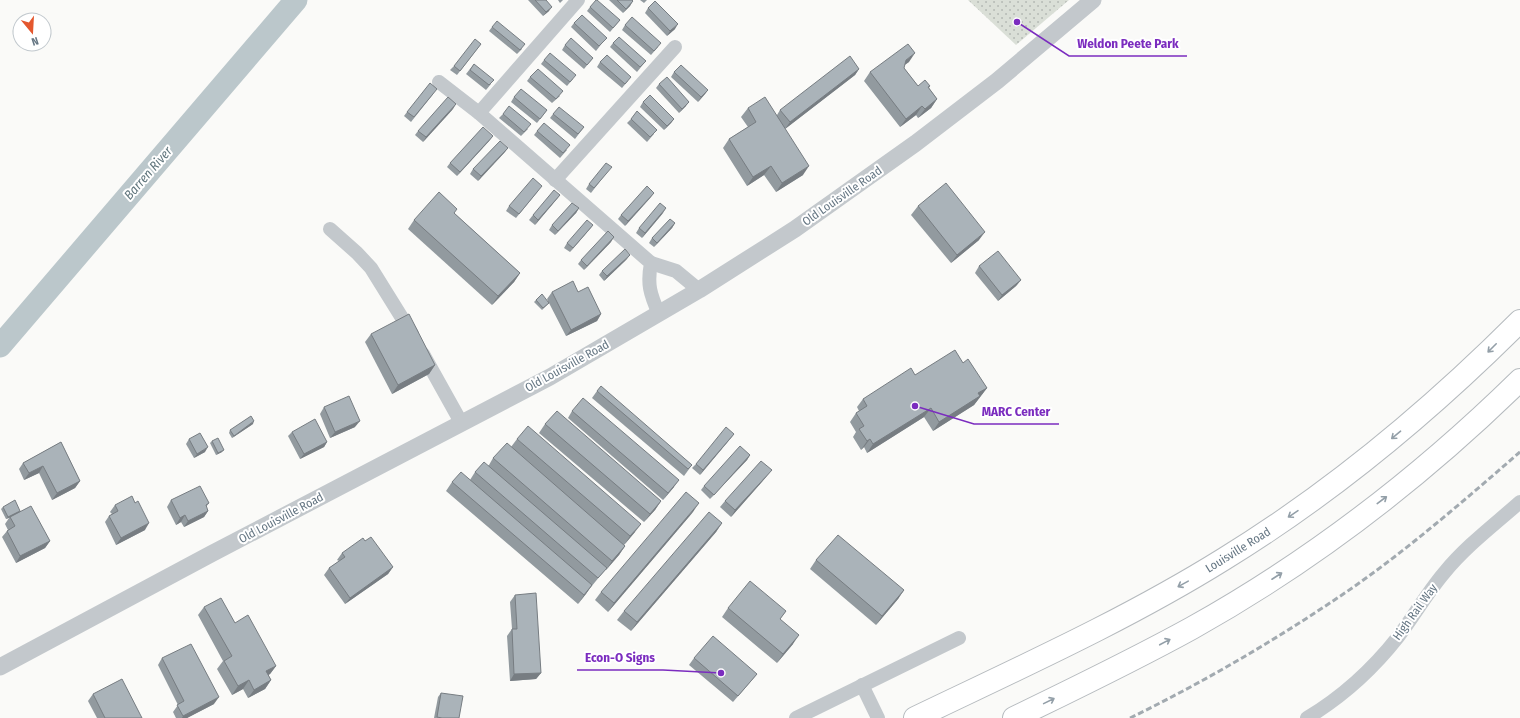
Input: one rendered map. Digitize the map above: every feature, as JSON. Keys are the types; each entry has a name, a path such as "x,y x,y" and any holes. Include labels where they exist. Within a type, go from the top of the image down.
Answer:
{"main road":[{"name":"Louisville Road","path":"915,718 1115,621 1188,581 1259,537 1329,489 1395,436 1459,380 1520,321"},
{"path":"1014,718 1168,640 1276,576 1356,520 1400,486 1470,428 1520,380"}],"street":[{"path":"479,113 578,0"},
{"name":"Old Louisville Road","path":"0,667 581,360 699,290 795,229 920,141 997,81 1093,0"},
{"path":"555,180 676,46"},
{"path":"439,82 479,113 651,263 676,271 699,290"},
{"path":"330,230 357,253 371,268 408,328 462,424"},
{"path":"651,263 648,279 658,314"},
{"name":"High Rail Way","path":"1307,718 1334,700 1369,670 1398,637 1453,562 1520,502"},
{"path":"796,718 959,638"},
{"path":"862,685 878,718"}],"shaded area":[{"path":"968,0 1069,0 1016,45"}],"building":[{"path":"535,0 546,0 552,7 546,12"},
{"path":"596,0 620,20 613,28 590,7"},
{"path":"617,0 632,0 633,1 626,9"},
{"path":"655,1 678,24 670,31 648,8"},
{"path":"582,15 607,38 599,46 574,23"},
{"path":"632,17 661,43 654,51 625,25"},
{"path":"497,21 525,44 520,50 492,27"},
{"path":"619,37 646,61 640,67 613,43"},
{"path":"571,38 593,58 587,65 565,45"},
{"path":"475,39 481,44 460,71 454,66"},
{"path":"908,44 915,53 906,60 904,68 918,86 925,80 930,86 928,87 937,99 925,109 922,106 906,119 870,72"},
{"path":"550,53 576,75 570,82 544,60"},
{"path":"607,55 631,77 625,84 600,62"},
{"path":"850,56 859,69 790,122 780,110"},
{"path":"474,64 494,80 489,85 470,70"},
{"path":"681,65 708,90 701,97 674,72"},
{"path":"538,69 563,91 556,99 530,77"},
{"path":"667,77 689,102 682,109 659,84"},
{"path":"430,83 437,89 414,117 407,112"},
{"path":"521,89 547,110 540,119 514,97"},
{"path":"650,95 674,119 667,126 643,102"},
{"path":"448,97 456,104 426,137 418,131"},
{"path":"765,97 809,166 782,183 771,166 753,177 729,139 756,122 748,108"},
{"path":"509,106 531,124 524,132 503,114"},
{"path":"559,107 584,127 578,134 553,114"},
{"path":"637,111 657,130 650,137 631,119"},
{"path":"544,123 570,145 563,153 537,131"},
{"path":"483,127 493,136 460,172 450,163"},
{"path":"500,141 508,148 481,176 473,169"},
{"path":"606,163 612,167 594,188 589,184"},
{"path":"533,178 542,186 519,214 509,206"},
{"path":"946,183 985,232 957,255 918,206"},
{"path":"647,186 654,193 628,221 621,215"},
{"path":"554,190 560,195 538,220 533,215"},
{"path":"439,192 457,209 454,213 520,273 498,296 414,220"},
{"path":"572,203 579,208 558,231 552,225"},
{"path":"660,203 666,208 645,233 639,228"},
{"path":"670,219 675,223 657,243 652,238"},
{"path":"587,220 593,225 573,248 567,243"},
{"path":"608,231 614,237 587,266 581,260"},
{"path":"625,249 630,255 607,276 602,271"},
{"path":"998,251 1021,280 1002,295 979,266"},
{"path":"573,281 578,292 588,287 601,314 571,330 552,292"},
{"path":"542,294 549,303 543,308 536,300"},
{"path":"409,314 435,365 398,385 371,334"},
{"path":"955,350 963,363 968,359 987,388 978,393 980,396 939,422 931,408 873,444 870,439 867,441 859,429 864,426 856,413 867,406 863,399 911,368 915,375"},
{"path":"601,386 692,465 688,469 597,391"},
{"path":"349,396 360,421 335,432 324,407"},
{"path":"583,398 679,480 668,493 572,411"},
{"path":"557,411 661,501 650,514 545,424"},
{"path":"251,416 254,421 234,436 230,430"},
{"path":"315,419 327,442 304,454 292,432"},
{"path":"528,426 641,524 630,536 517,439"},
{"path":"726,427 734,434 703,470 696,464"},
{"path":"200,433 208,447 197,454 189,439"},
{"path":"218,438 224,450 218,453 212,441"},
{"path":"61,442 80,481 57,493 43,466 29,473 23,463"},
{"path":"507,443 625,546 612,561 493,458"},
{"path":"740,446 750,455 714,495 704,486"},
{"path":"761,461 772,470 735,510 725,501"},
{"path":"484,462 607,568 598,578 475,472"},
{"path":"461,472 592,585 584,595 452,482"},
{"path":"200,486 209,503 206,505 208,511 188,521 185,515 180,518 171,500"},
{"path":"686,492 699,503 614,603 601,592"},
{"path":"132,496 135,503 138,501 149,523 121,538 109,516 118,511 115,505"},
{"path":"15,500 20,511 8,517 3,507"},
{"path":"31,506 50,541 20,556 7,531 15,526 10,517"},
{"path":"709,512 722,523 637,622 624,611"},
{"path":"838,535 904,590 882,616 816,560"},
{"path":"371,537 393,567 350,598 329,568 345,557 342,553 363,538 365,541"},
{"path":"750,581 786,611 780,619 799,635 783,654 728,608"},
{"path":"536,593 541,673 514,674 512,629 517,629 515,595"},
{"path":"221,598 235,623 248,615 276,666 266,671 271,680 254,690 249,680 238,686 224,661 232,656 204,607"},
{"path":"713,636 757,674 738,696 694,658"},
{"path":"191,644 219,697 183,716 177,705 184,701 162,658"},
{"path":"122,679 142,718 105,718 93,694"},
{"path":"441,693 463,696 459,718 437,717"}],"waterway":[{"name":"Barren River","path":"0,346 296,0"}],"railway":[{"path":"1130,718 1245,656 1301,622 1355,586 1419,538 1520,452"}],"place":[{"name":"Weldon Peete Park","path":"1017,22"},
{"name":"MARC Center","path":"915,406"},
{"name":"Econ-O Signs","path":"721,673"}]}
